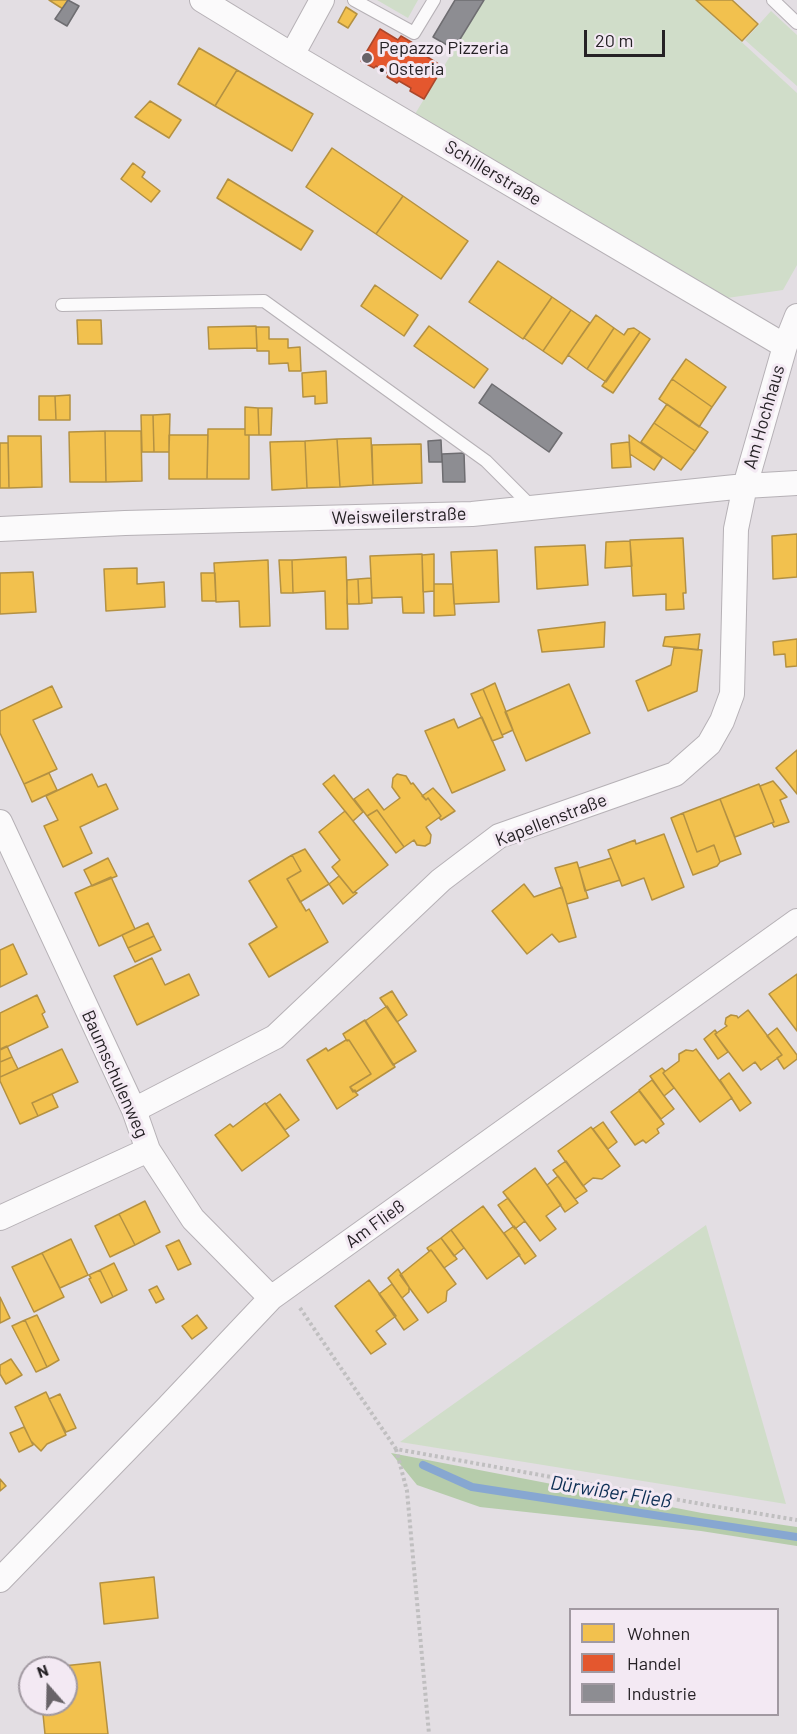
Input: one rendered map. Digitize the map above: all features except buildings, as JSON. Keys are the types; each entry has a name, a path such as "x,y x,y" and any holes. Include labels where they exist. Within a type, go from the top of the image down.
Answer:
{"street":[{"name":"Schillerstraße","path":"202,0 785,346"},
{"path":"292,55 322,0"},
{"name":"Am Hochhaus","path":"745,486 785,346 797,315"},
{"name":"Weisweilerstraße","path":"0,529 472,514 745,486 797,483"},
{"name":"Kapellenstraße","path":"134,1110 275,1037 441,880 499,836 675,774 709,744 722,721 732,694 736,529 745,486"},
{"name":"Baumschulenweg","path":"0,822 134,1110 148,1150 192,1219 278,1293"},
{"name":"Am Fließ","path":"0,1580 278,1293 797,921"},
{"path":"0,1218 148,1150"}],"lane":[{"path":"354,0 414,33 434,0"},
{"path":"773,0 797,23"},
{"path":"62,305 264,301 486,461 533,507"}],"path":[{"path":"278,1293 396,1449 407,1491 429,1734"},
{"path":"396,1449 797,1520"}],"green space":[{"path":"377,0 418,0 408,18"},
{"path":"484,0 696,0 797,93 797,265 783,290 720,299 415,114"},
{"path":"771,11 797,35 797,86 745,40"},
{"path":"706,1225 786,1504 400,1442"},
{"path":"391,1453 702,1513 797,1527 797,1546 701,1531 480,1507 417,1485"}],"waterway":[{"name":"Dürwißer Fließ","path":"423,1465 472,1487 797,1537"}],"place":[{"name":"Pepazzo Pizzeria • Osteria","path":"367,58"}]}
